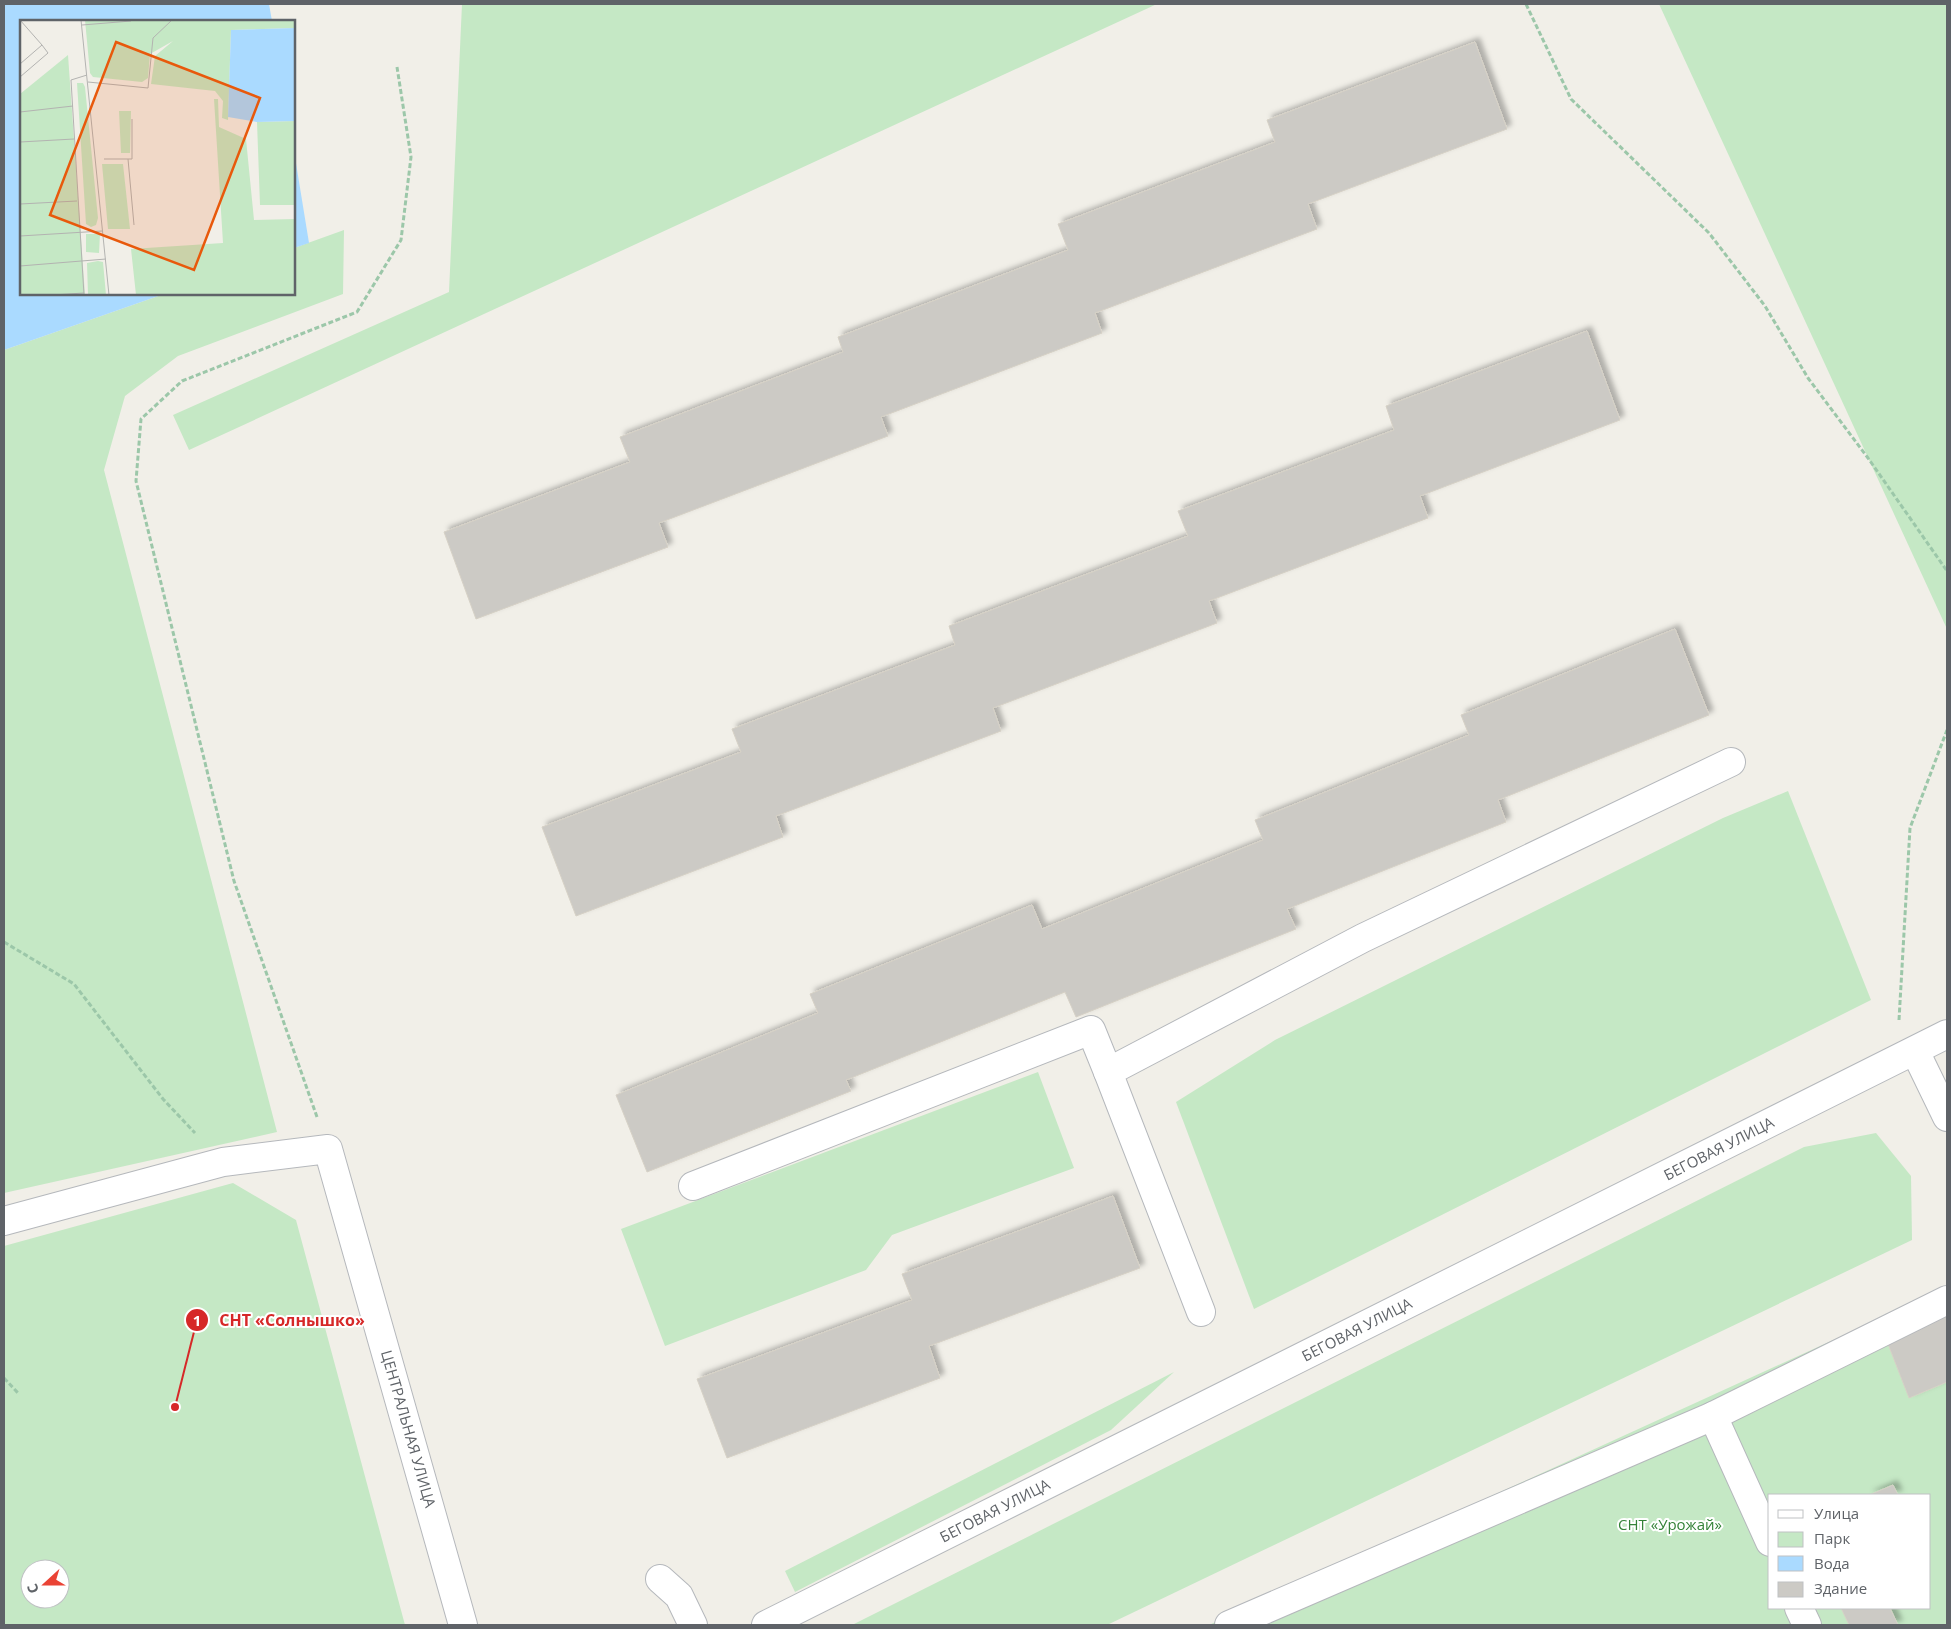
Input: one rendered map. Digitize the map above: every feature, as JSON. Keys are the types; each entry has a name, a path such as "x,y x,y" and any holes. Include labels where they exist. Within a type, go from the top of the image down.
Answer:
{"street":[{"path":"1108,1072 1364,938 1731,762"},
{"path":"693,1186 1091,1030 1201,1312"},
{"name":"БЕГОВАЯ УЛИЦА","path":"766,1625 1947,1034"},
{"path":"1906,1056 1947,1117"},
{"path":"4,1221 223,1162 328,1148"},
{"name":"ЦЕНТРАЛЬНАЯ УЛИЦА","path":"328,1148 463,1625"},
{"path":"1229,1625 1713,1416 1947,1300"},
{"path":"1713,1416 1768,1538"},
{"path":"660,1579 679,1596 693,1625"},
{"path":"1799,1609 1807,1625"}],"path":[{"path":"1526,4 1571,99 1709,233 1765,306 1808,378 1868,458 1947,572"},
{"path":"328,1148 234,881 136,481 142,419 182,381 357,312 400,240 411,157 397,67"},
{"path":"1906,1056 1910,828 1947,730"},
{"path":"4,942 74,984 163,1099 223,1162"},
{"path":"4,1378 18,1392"}],"green space":[{"path":"462,4 1157,4 189,450 173,415 449,292"},
{"path":"1659,4 1947,4 1947,629"},
{"path":"344,230 343,294 178,356 125,396 104,470 277,1132 4,1193 4,350 161,295 295,295 295,248"},
{"path":"1788,791 1871,1000 1254,1309 1176,1102 1275,1040 1723,818"},
{"path":"1038,1072 1074,1168 892,1235 866,1270 665,1346 621,1229"},
{"path":"1876,1133 1911,1176 1912,1240 1107,1625 852,1625 1804,1147"},
{"path":"233,1183 296,1220 405,1625 4,1625 4,1246"},
{"name":"СНТ «Урожай»","path":"1947,1288 1947,1625 1209,1625"},
{"path":"1174,1372 1111,1430 795,1592 785,1571"}],"water":[{"path":"4,4 269,4 272,20 20,20 20,295 161,295 4,350"},
{"path":"295,157 309,243 295,248"}],"building":[{"path":"1475,42 1507,129 1308,204 1317,229 1095,313 1102,333 881,417 888,436 659,523 668,547 476,619 444,532 630,462 620,437 843,352 838,337 1068,250 1058,224 1275,142 1267,120"},
{"path":"1587,331 1620,420 1420,496 1428,518 1209,601 1217,623 993,708 1001,731 776,816 783,837 576,916 542,827 741,752 732,729 955,645 949,626 1188,536 1178,511 1394,430 1386,406"},
{"path":"1675,629 1709,715 1498,800 1506,822 1287,909 1296,929 1076,1017 1065,992 846,1080 851,1091 647,1172 616,1095 818,1013 810,994 1032,905 1042,929 1263,840 1255,820 1469,735 1461,715"},
{"path":"1113,1196 1140,1268 929,1346 940,1378 727,1458 697,1379 912,1300 902,1274"},
{"path":"1947,1315 1947,1382 1909,1398 1886,1339"},
{"path":"1893,1485 1898,1494 1871,1494"},
{"path":"1841,1609 1890,1609 1898,1625 1849,1625"}],"place":[{"name":"СНТ «Солнышко»","path":"175,1407"}]}
